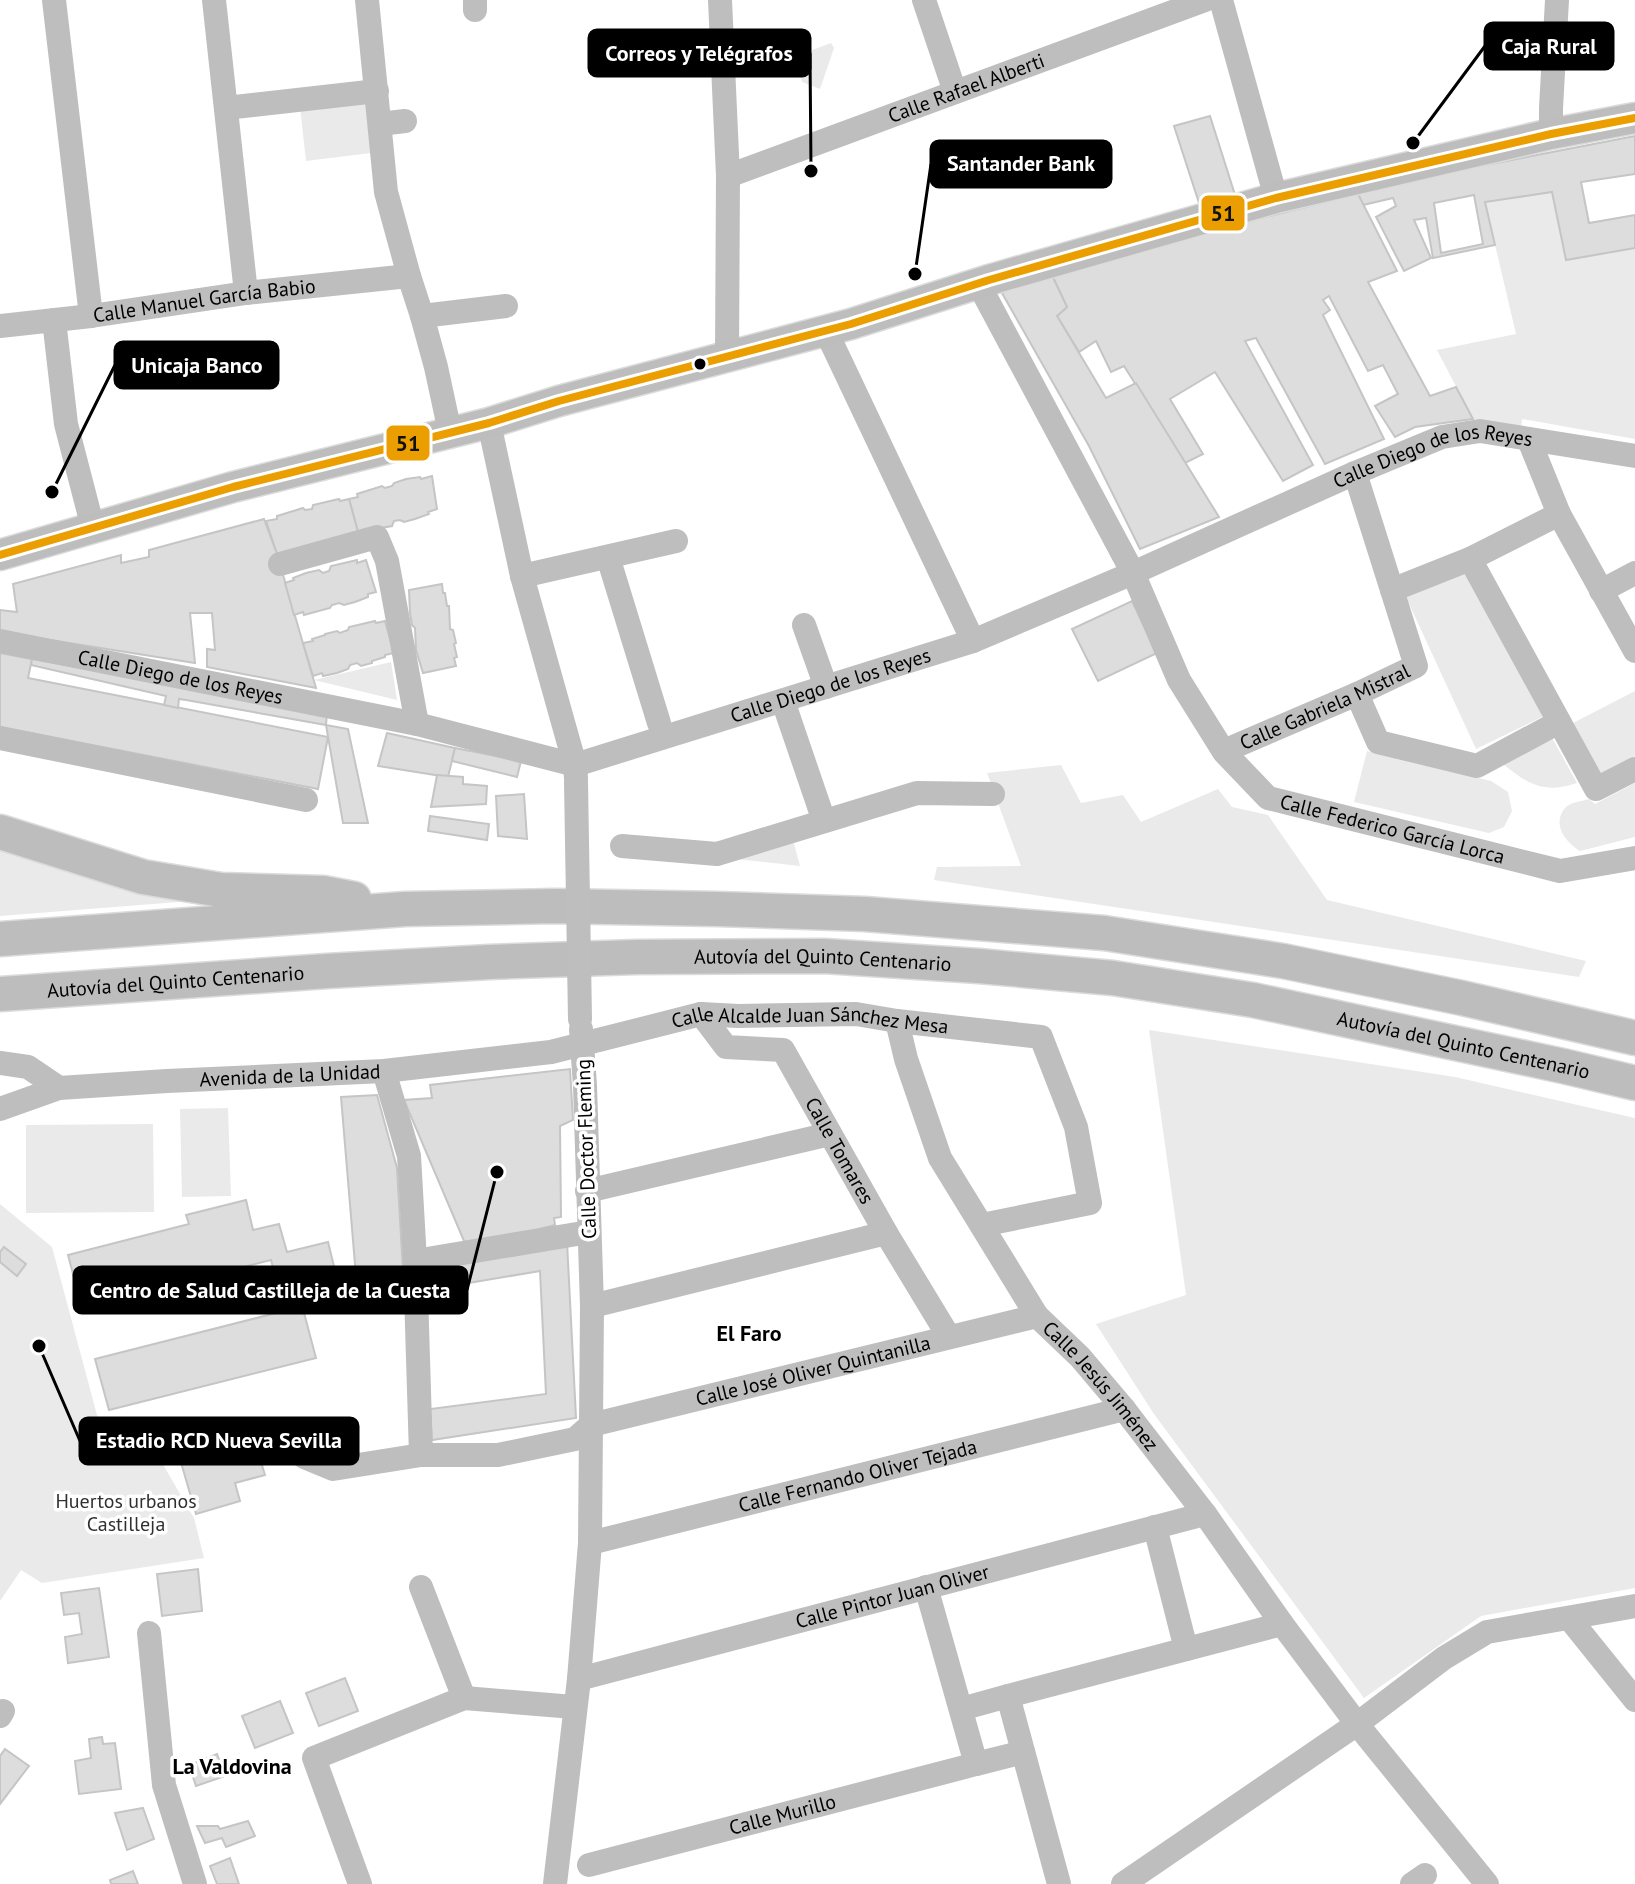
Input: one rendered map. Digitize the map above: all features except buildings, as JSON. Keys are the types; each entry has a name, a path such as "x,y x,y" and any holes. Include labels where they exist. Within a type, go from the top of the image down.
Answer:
{"highway":[{"path":"0,832 143,877 221,890 323,893 405,909"},
{"path":"0,939 405,909 554,906 865,914 1104,933 1283,961 1635,1038"},
{"name":"Autovía del Quinto Centenario","path":"0,994 489,962 824,956 1128,980 1253,1000 1635,1083"}],"main road":[{"path":"0,555 233,487 489,423 559,401 826,331 978,283 1276,198 1551,134 1635,118"}],"street":[{"path":"54,0 91,316"},
{"path":"214,0 246,293"},
{"path":"367,0 386,192 436,367 450,432"},
{"path":"720,0 728,176 727,358"},
{"path":"924,0 955,92"},
{"name":"Calle Rafael Alberti","path":"728,176 1205,0"},
{"path":"1221,0 1276,198"},
{"path":"1551,134 1557,0"},
{"path":"226,108 377,91"},
{"path":"380,124 405,121"},
{"name":"Calle Manuel García Babio","path":"0,326 246,293 409,276"},
{"name":"Calle Federico García Lorca","path":"978,283 1133,573 1179,680 1224,751 1268,798 1560,871 1635,858"},
{"path":"422,316 506,306"},
{"path":"54,320 66,424 93,528"},
{"path":"826,331 973,641"},
{"name":"Calle Doctor Fleming","path":"489,423 522,576 575,773 580,1019 592,1306 590,1543 579,1679 555,1884"},
{"name":"Calle Diego de los Reyes","path":"0,641 417,724 575,773 783,701 973,641 1442,437 1480,431 1635,456"},
{"path":"1529,440 1559,514 1635,651"},
{"name":"Calle Gabriela Mistral","path":"1224,751 1416,666 1355,473"},
{"path":"1392,590 1470,559 1559,514"},
{"path":"280,564 377,537 387,561 417,724"},
{"path":"522,576 676,541"},
{"path":"608,557 659,723"},
{"path":"1470,559 1596,789 1635,769"},
{"path":"1601,591 1635,573"},
{"path":"804,625 826,687"},
{"path":"1357,694 1378,742 1477,766 1559,722"},
{"path":"783,701 824,821"},
{"path":"0,738 306,800"},
{"path":"622,846 717,854 917,793 993,794"},
{"name":"Calle Alcalde Juan Sánchez Mesa","path":"582,1044 701,1014 856,1014 1041,1037 1076,1127 1090,1203 982,1225"},
{"name":"Calle Tomares","path":"701,1014 726,1047 783,1050 886,1233 949,1337"},
{"name":"Calle Jesús Jiménez","path":"897,1021 906,1059 940,1158 1037,1316 1080,1357 1124,1409 1205,1514 1357,1724 1487,1884"},
{"name":"Avenida de la Unidad","path":"0,1109 59,1088 384,1071 551,1052 582,1044"},
{"path":"0,1063 28,1067 59,1088"},
{"path":"384,1071 409,1156 421,1455"},
{"path":"587,1191 830,1134"},
{"path":"415,1261 589,1232"},
{"path":"592,1306 886,1233"},
{"name":"Calle José Oliver Quintanilla","path":"304,1457 333,1469 421,1455 498,1455 575,1439 591,1425 1037,1316"},
{"name":"Calle Fernando Oliver Tejada","path":"590,1543 1124,1409"},
{"name":"Calle Pintor Juan Oliver","path":"579,1679 1205,1514"},
{"path":"1155,1527 1186,1649"},
{"path":"421,1587 464,1698"},
{"path":"926,1587 976,1764"},
{"path":"1123,1884 1357,1724 1444,1658 1487,1632 1635,1606"},
{"path":"1569,1618 1635,1700"},
{"path":"961,1709 1282,1624"},
{"path":"149,1633 164,1785 195,1884"},
{"path":"1008,1696 1059,1884"},
{"path":"360,1884 314,1758 464,1698 574,1707"},
{"name":"Calle Murillo","path":"589,1865 1023,1752"}],"green space":[{"path":"831,43 834,48 820,89 802,82 794,57"},
{"path":"366,100 371,153 306,161 300,107"},
{"path":"1552,192 1566,260 1635,248 1635,439 1522,419 1521,428 1473,419 1437,350 1516,334 1485,202"},
{"path":"1464,573 1544,716 1476,749 1405,595"},
{"path":"391,662 397,700 314,680"},
{"path":"1635,691 1635,756 1601,776 1573,723"},
{"path":"1551,736 1577,783 1555,788 1537,786 1503,764"},
{"path":"1367,751 1491,781 1508,792 1512,811 1504,827 1489,833 1354,802"},
{"path":"1061,765 1081,803 1123,795 1141,822 1218,789 1232,807 1268,815 1327,900 1586,961 1579,977 934,880 937,867 1021,866 987,773"},
{"path":"1635,783 1635,837 1580,851 1562,833 1561,814 1567,806 1589,799 1595,804"},
{"path":"793,840 800,866 736,859"},
{"path":"0,845 229,898 0,916"},
{"path":"1149,1030 1455,1077 1635,1118 1635,1588 1481,1616 1364,1698 1154,1414 1096,1324 1186,1295"},
{"path":"228,1108 231,1196 182,1197 180,1109"},
{"path":"153,1124 154,1212 26,1213 26,1125"},
{"name":"Huertos urbanos Castilleja","path":"0,1204 52,1247 105,1445 143,1430 194,1518 204,1558 42,1583 21,1570 0,1601"}],"transit line":[{"name":"51","path":"0,555 233,487 489,423 559,401 851,324 989,280 1276,198 1551,134 1635,118"}],"place":[{"name":"Caja Rural","path":"1413,143"},
{"name":"Correos y Telégrafos","path":"811,171"},
{"name":"Santander Bank","path":"915,274"},
{"name":"Unicaja Banco","path":"52,492"},
{"name":"Centro de Salud Castilleja de la Cuesta","path":"497,1172"},
{"name":"Estadio RCD Nueva Sevilla","path":"39,1346"}],"district":[{"name":"El Faro","path":"749,1333"},
{"name":"La Valdovina","path":"232,1766"}]}
